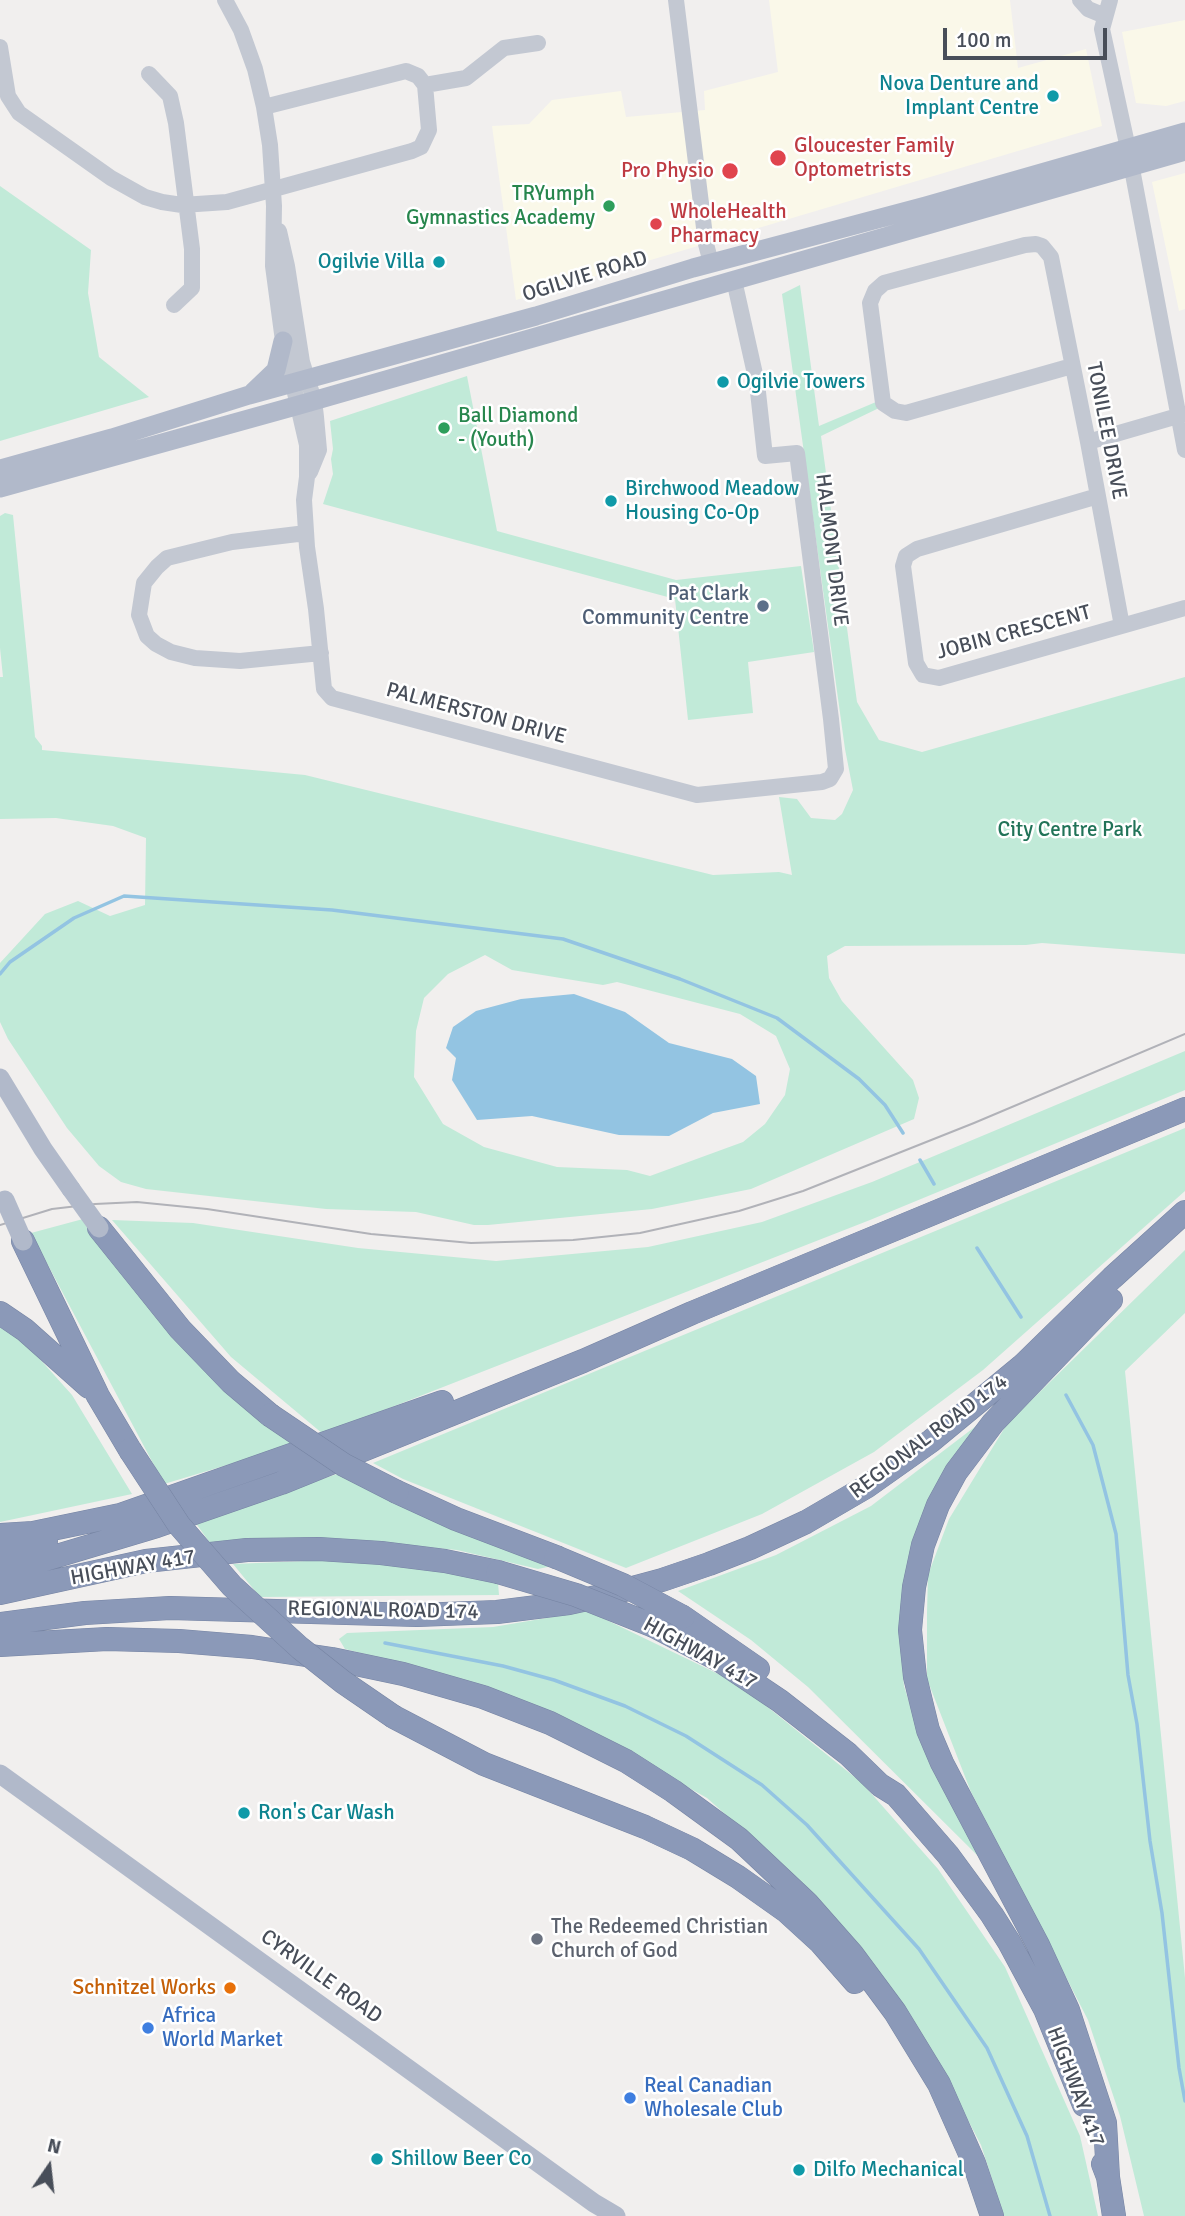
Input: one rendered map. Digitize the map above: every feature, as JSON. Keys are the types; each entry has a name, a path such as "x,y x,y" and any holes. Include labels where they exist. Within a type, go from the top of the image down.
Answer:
{"highway":[{"path":"0,1573 157,1526 281,1483 583,1361 692,1313 1185,1109"},
{"name":"REGIONAL ROAD 174","path":"0,1624 85,1613 161,1609 417,1615 497,1612 569,1603 610,1594 709,1564 807,1522 866,1487 931,1441 1023,1366 1112,1278 1185,1212"},
{"path":"1108,2177 1105,2123 1068,2010 1038,1945 942,1763 928,1730 920,1703 912,1655 912,1606 917,1567 929,1527 947,1488 972,1449 993,1423 1108,1303 1185,1227"},
{"path":"99,1228 180,1329 231,1382 270,1415 344,1465 397,1492 456,1519 622,1586 683,1617 747,1660 830,1726 888,1779 896,1795"},
{"path":"23,1241 98,1396 130,1450 179,1525 232,1586 300,1648 394,1717 484,1764 645,1827 692,1849 786,1911 821,1943 871,2003 912,2061 974,2162"},
{"path":"0,1313 25,1330 98,1396"},
{"path":"0,1535 33,1533 100,1520 181,1494 692,1313"},
{"path":"0,1555 86,1529 100,1520"},
{"name":"HIGHWAY 417","path":"0,1594 146,1561 247,1550 319,1549 381,1553 445,1561 498,1572 576,1595 654,1626 719,1660 780,1701 833,1742 880,1785 896,1795 948,1855 992,1915 1030,1980 1071,2069 1108,2177 1114,2216"},
{"path":"0,1646 74,1640 154,1640 252,1647 332,1659 403,1674 483,1697 550,1723 603,1748 710,1816 759,1856 816,1912 865,1971 910,2034 955,2116 992,2216"}],"main road":[{"name":"OGILVIE ROAD","path":"0,488 734,280 1130,157 1185,132"},
{"name":"OGILVIE ROAD","path":"0,469 112,438 249,395 526,320 711,263 926,206 1130,157 1185,151"},
{"path":"249,395 276,370 283,341"},
{"path":"0,1078 43,1149 99,1228"},
{"path":"3,1195 23,1241"},
{"name":"CYRVILLE ROAD","path":"0,1774 590,2210 616,2216"}],"street":[{"path":"225,0 241,30 256,69 264,107 273,188 273,266 283,341 301,381"},
{"path":"676,0 706,244 711,263"},
{"path":"1080,0 1088,9 1105,16"},
{"path":"1110,0 1102,29 1182,415 1185,450"},
{"path":"425,85 466,78 504,48 538,43"},
{"path":"0,47 8,96 19,113 130,190 162,202 187,205 227,202 421,147 429,130 425,85 418,76 406,71 264,107"},
{"path":"149,75 170,96 192,249 192,288 174,305"},
{"path":"274,206 287,265 302,362 301,381"},
{"name":"TONILEE DRIVE","path":"1072,366 906,413 895,411 883,403 870,303 875,291 884,283 1014,248 1036,244 1042,246 1051,257 1088,442 1122,626"},
{"name":"HALMONT DRIVE","path":"734,280 757,383 765,456 797,453 831,719 836,769 830,779"},
{"name":"PALMERSTON DRIVE","path":"301,381 306,402 306,533 324,689 332,698 697,795 830,779"},
{"path":"1088,442 1182,415"},
{"name":"JOBIN CRESCENT","path":"1098,496 917,549 906,556 903,566 916,663 923,675 939,677 1185,608"},
{"path":"306,533 232,542 167,558 144,583 139,615 147,636 156,644 170,652 195,659 245,661 321,653"}],"shaded area":[{"path":"769,0 1010,0 1018,68 1086,49 1102,126 516,300 492,126 529,124 552,100 621,91 626,117 705,110 704,91 778,72"},
{"path":"1185,20 1185,101 1166,106 1136,103 1122,32"},
{"path":"1185,173 1185,309 1179,311 1152,182"}],"green space":[{"path":"0,186 91,250 88,293 99,357 149,397 0,441"},
{"name":"City Centre Park","path":"800,285 819,426 876,402 879,408 821,436 857,702 879,740 922,752 1185,677 1185,954 1042,943 845,946 827,956 829,978 842,1001 913,1080 919,1098 914,1119 751,1189 652,1209 474,1225 416,1212 326,1209 146,1189 121,1182 99,1166 67,1128 8,1039 0,1022 0,963 45,914 78,901 110,916 145,905 146,838 113,826 56,818 0,819 0,677 3,677 0,648 0,516 5,513 13,515 35,737 42,750 305,775 713,875 779,872 792,875 779,797 797,799 811,818 835,820 842,814 853,790 845,749 782,294","holes":["485,955 512,970 603,985 617,982 740,1014 776,1036 790,1069 785,1095 765,1124 743,1142 650,1176 627,1170 557,1167 484,1147 443,1124 414,1077 416,1031 424,998 448,974"]},
{"path":"467,376 497,531 676,580 801,566 814,652 748,662 753,713 688,720 675,599 323,504 333,474 330,421"},
{"path":"1185,1051 1185,1090 870,1220 323,1434 231,1357 112,1220 193,1223 358,1248 496,1261 648,1247 762,1222 872,1182"},
{"path":"1185,1128 1185,1191 983,1370 874,1452 762,1514 626,1568 403,1479 373,1463"},
{"path":"83,1219 297,1444 164,1484 31,1233"},
{"path":"1185,1250 1185,1313 1125,1371 1185,1978 1185,2216 1144,2216 1120,2116 1088,2020 971,1792 927,1679 928,1575 949,1519 1007,1424"},
{"path":"0,1327 21,1338 72,1395 132,1494 0,1522"},
{"path":"976,1426 942,1479 909,1556 899,1629 904,1686 921,1740 983,1861 808,1687 751,1640 678,1591 776,1555 871,1506"},
{"path":"343,1472 552,1566 538,1569 457,1550 363,1541 306,1538 210,1543 195,1522"},
{"path":"330,1560 423,1568 498,1583 499,1595 260,1597 233,1564"},
{"path":"588,1611 739,1684 862,1783 938,1869 1005,1967 1080,2136 1098,2216 1004,2216 981,2145 929,2046 790,1872 707,1798 579,1726 448,1675 345,1649 339,1639 347,1633 493,1627"}],"water":[{"path":"574,994 625,1012 669,1043 732,1059 756,1076 760,1104 713,1113 669,1136 619,1135 532,1116 477,1120 452,1080 456,1058 446,1048 453,1027 476,1011 521,999"}],"waterway":[{"path":"0,974 10,962 74,918 124,896 332,910 563,939 680,979 777,1018 859,1079 885,1105 903,1133"},
{"path":"920,1160 934,1184"},
{"path":"977,1248 1021,1317"},
{"path":"1066,1395 1093,1445 1116,1534 1128,1675 1137,1724 1185,2101"},
{"path":"385,1643 503,1666 554,1680 625,1706 686,1736 762,1785 807,1825 919,1949 987,2048 1027,2136 1050,2216"}],"tram line":[{"path":"0,1225 52,1209 137,1202 207,1209 371,1234 471,1243 573,1240 640,1233 739,1211 803,1191 974,1123 1185,1034"}],"place":[{"name":"Nova Denture and Implant Centre","path":"1053,96"},
{"name":"Gloucester Family Optometrists","path":"778,158"},
{"name":"Pro Physio","path":"730,171"},
{"name":"TRYumph Gymnastics Academy","path":"609,206"},
{"name":"WholeHealth Pharmacy","path":"656,224"},
{"name":"Ogilvie Villa","path":"439,262"},
{"name":"Ogilvie Towers","path":"723,382"},
{"name":"Ball Diamond - (Youth)","path":"444,428"},
{"name":"Birchwood Meadow Housing Co-Op","path":"611,501"},
{"name":"Pat Clark Community Centre","path":"763,606"},
{"name":"Ron's Car Wash","path":"244,1813"},
{"name":"The Redeemed Christian Church of God","path":"537,1939"},
{"name":"Schnitzel Works","path":"230,1988"},
{"name":"Africa World Market","path":"148,2028"},
{"name":"Real Canadian Wholesale Club","path":"630,2098"},
{"name":"Shillow Beer Co","path":"377,2159"},
{"name":"Dilfo Mechanical","path":"799,2170"}]}
